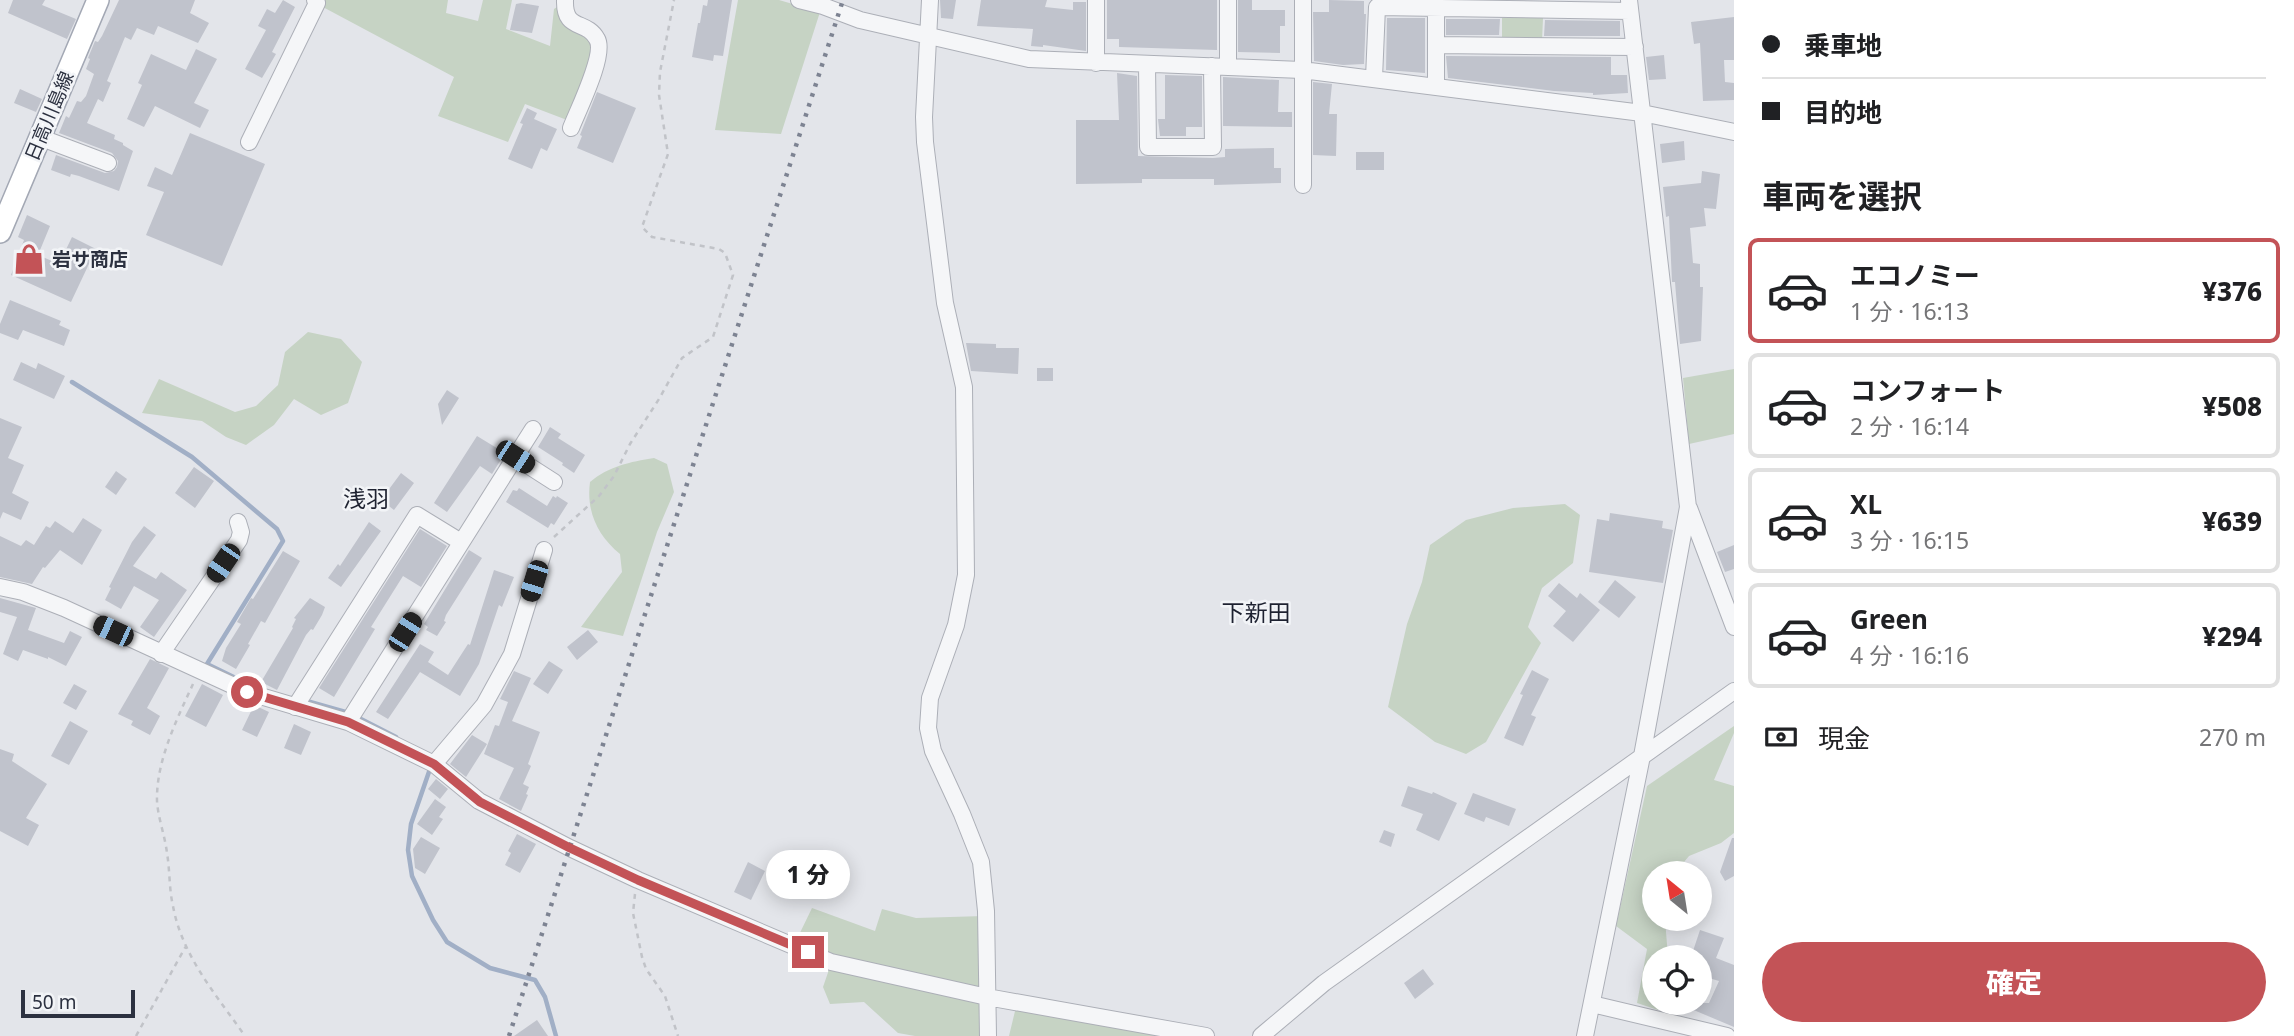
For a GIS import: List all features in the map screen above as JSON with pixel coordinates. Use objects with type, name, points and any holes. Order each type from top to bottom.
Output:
[{"type":"main road","name":"日高川島線","points":[[0,232],[98,0]]},
{"type":"street","points":[[249,142],[317,3],[315,0]]},
{"type":"street","points":[[565,0],[565,12],[572,23],[587,29],[598,39],[600,53],[572,128]]},
{"type":"street","points":[[799,0],[824,3],[839,14],[859,20],[1030,59],[1302,70],[1642,113],[1734,132]]},
{"type":"street","points":[[930,0],[925,142],[945,303],[964,387],[966,575],[956,625],[930,698],[928,728],[933,751],[981,862],[986,912],[988,1036]]},
{"type":"street","points":[[1096,0],[1096,63]]},
{"type":"street","points":[[1147,64],[1148,147],[1213,147],[1228,0]]},
{"type":"street","points":[[1303,0],[1303,185]]},
{"type":"street","points":[[1374,78],[1377,7],[1629,5],[1688,507],[1734,627]]},
{"type":"street","points":[[1436,8],[1436,86]]},
{"type":"street","points":[[1436,45],[1634,47]]},
{"type":"street","points":[[39,137],[108,163]]},
{"type":"street","points":[[348,722],[533,429]]},
{"type":"street","points":[[515,457],[554,482]]},
{"type":"street","points":[[1585,1036],[1642,756],[1688,507]]},
{"type":"street","points":[[295,707],[417,515],[461,542]]},
{"type":"street","points":[[161,654],[239,540],[241,533],[238,522]]},
{"type":"street","points":[[434,764],[484,705],[512,653],[544,550]]},
{"type":"street","points":[[0,587],[23,592],[64,608],[247,692],[348,722],[434,764],[480,802],[638,880],[831,962],[987,998],[1206,1036]]},
{"type":"street","points":[[1261,1036],[1324,983],[1734,691]]},
{"type":"street","points":[[1592,1004],[1727,1036]]},
{"type":"path","points":[[544,550],[599,496],[614,476],[630,444],[682,358],[713,337],[733,275],[725,253],[719,249],[652,237],[642,227],[668,154],[659,95],[660,72],[674,0]]},
{"type":"path","points":[[199,671],[169,742],[158,791],[173,908],[186,946],[205,979],[245,1036]]},
{"type":"path","points":[[638,880],[633,913],[642,957],[646,969],[665,996],[678,1036]]},
{"type":"path","points":[[136,1036],[186,946]]},
{"type":"green space","points":[[319,0],[448,0],[446,13],[478,21],[483,0],[512,0],[506,29],[550,46],[554,9],[557,7],[590,34],[598,53],[567,120],[525,104],[508,142],[438,116],[454,77],[321,6]]},
{"type":"green space","points":[[738,0],[779,0],[820,12],[781,134],[715,130]]},
{"type":"green space","points":[[1502,18],[1543,18],[1542,41],[1502,41]]},
{"type":"green space","points":[[308,332],[341,339],[362,362],[348,403],[321,415],[294,399],[274,425],[246,445],[226,437],[202,421],[142,413],[159,379],[235,412],[256,406],[278,385],[285,352]]},
{"type":"green space","points":[[1734,369],[1734,434],[1689,444],[1683,378]]},
{"type":"green space","points":[[654,458],[667,464],[674,492],[657,532],[623,636],[581,627],[622,572],[620,554],[605,539],[595,523],[590,503],[590,482],[612,468]]},
{"type":"green space","points":[[1565,504],[1580,515],[1573,563],[1542,588],[1528,627],[1541,643],[1486,742],[1466,754],[1435,742],[1388,707],[1407,624],[1422,582],[1430,545],[1466,520],[1513,508]]},
{"type":"green space","points":[[1734,726],[1734,733],[1714,780],[1734,786],[1734,833],[1721,843],[1689,856],[1685,861],[1642,861],[1642,931],[1666,931],[1667,945],[1642,945],[1616,926],[1647,786]]},
{"type":"green space","points":[[812,908],[875,931],[882,909],[916,918],[984,916],[985,1036],[915,1036],[898,1033],[864,1002],[830,1004],[823,987],[833,958],[796,941]]},
{"type":"green space","points":[[1642,976],[1642,1005],[1637,1003]]},
{"type":"green space","points":[[1016,1007],[1163,1036],[1009,1036]]},
{"type":"building","points":[[13,0],[45,0],[42,5],[76,19],[67,39],[8,13]]},
{"type":"building","points":[[119,0],[195,0],[190,13],[209,23],[198,43],[158,26],[154,35],[137,28],[131,40],[125,37],[107,81],[111,83],[103,102],[98,99],[87,123],[115,135],[114,139],[133,151],[119,191],[79,176],[71,174],[70,177],[51,170],[56,155],[105,173],[114,171],[117,167],[118,161],[112,153],[59,133],[66,116],[69,118],[77,101],[81,102],[86,96],[94,74],[86,69],[90,59],[88,58]]},
{"type":"building","points":[[283,0],[295,7],[272,52],[276,54],[262,78],[245,69],[266,30],[258,26],[267,9],[275,13]]},
{"type":"building","points":[[708,0],[732,0],[723,56],[714,55],[713,61],[692,57],[703,5],[707,6]]},
{"type":"building","points":[[940,0],[956,0],[953,19],[941,18]]},
{"type":"building","points":[[981,0],[1047,0],[1045,7],[1073,10],[1073,2],[1086,2],[1086,51],[1031,46],[1033,29],[977,26]]},
{"type":"building","points":[[1107,0],[1217,0],[1217,50],[1119,47],[1119,39],[1107,39]]},
{"type":"building","points":[[1238,0],[1252,0],[1252,10],[1285,10],[1285,26],[1280,26],[1280,53],[1238,52]]},
{"type":"building","points":[[1329,0],[1364,1],[1364,64],[1343,65],[1314,61],[1313,12],[1329,12]]},
{"type":"building","points":[[516,4],[539,6],[532,33],[510,30]]},
{"type":"building","points":[[1734,17],[1734,60],[1724,60],[1725,82],[1734,83],[1734,100],[1703,101],[1700,43],[1694,44],[1691,22]]},
{"type":"building","points":[[1387,18],[1425,18],[1425,73],[1386,70]]},
{"type":"building","points":[[1446,19],[1500,19],[1499,35],[1446,35]]},
{"type":"building","points":[[1545,20],[1620,21],[1620,36],[1544,36]]},
{"type":"building","points":[[196,49],[217,59],[194,103],[209,110],[200,128],[155,106],[144,127],[127,119],[142,85],[138,83],[151,54],[186,70]]},
{"type":"building","points":[[1664,55],[1666,79],[1649,80],[1646,57]]},
{"type":"building","points":[[1446,56],[1611,57],[1611,75],[1627,75],[1628,93],[1593,95],[1448,78]]},
{"type":"building","points":[[1117,73],[1137,76],[1138,156],[1213,158],[1225,157],[1225,149],[1274,148],[1274,168],[1281,168],[1281,183],[1214,185],[1214,179],[1142,179],[1142,183],[1076,184],[1076,120],[1119,120]]},
{"type":"building","points":[[1165,75],[1202,76],[1202,127],[1186,127],[1186,136],[1160,136],[1158,119],[1165,119]]},
{"type":"building","points":[[1223,77],[1279,80],[1278,112],[1292,112],[1292,127],[1223,126]]},
{"type":"building","points":[[1313,82],[1332,84],[1329,114],[1337,114],[1336,156],[1313,155]]},
{"type":"building","points":[[20,89],[42,99],[36,112],[14,103]]},
{"type":"building","points":[[597,92],[636,108],[613,163],[577,148]]},
{"type":"building","points":[[527,108],[537,113],[534,119],[557,129],[547,151],[541,148],[532,169],[508,159]]},
{"type":"building","points":[[190,133],[265,164],[222,266],[146,235],[164,192],[147,186],[155,167],[172,175]]},
{"type":"building","points":[[1684,141],[1685,160],[1662,163],[1660,144]]},
{"type":"building","points":[[1356,152],[1384,152],[1384,170],[1356,170]]},
{"type":"building","points":[[1702,171],[1720,174],[1716,209],[1704,208],[1706,226],[1690,228],[1693,263],[1700,264],[1700,287],[1703,287],[1701,341],[1680,344],[1675,282],[1672,282],[1669,216],[1666,217],[1663,187],[1701,183]]},
{"type":"building","points":[[27,215],[50,226],[38,255],[59,264],[72,237],[96,249],[71,302],[11,275],[24,240],[18,237]]},
{"type":"building","points":[[10,300],[61,321],[59,325],[70,330],[64,346],[23,330],[18,340],[0,333],[0,324]]},
{"type":"building","points":[[966,343],[996,344],[996,348],[1019,348],[1018,374],[971,371]]},
{"type":"building","points":[[21,362],[36,369],[38,363],[65,376],[54,399],[13,380]]},
{"type":"building","points":[[1037,368],[1053,368],[1053,381],[1037,381]]},
{"type":"building","points":[[447,390],[459,398],[442,425],[438,404]]},
{"type":"building","points":[[0,418],[22,427],[8,458],[24,465],[12,493],[29,502],[21,520],[3,512],[0,519]]},
{"type":"building","points":[[550,427],[561,434],[558,438],[585,455],[574,473],[538,447]]},
{"type":"building","points":[[477,436],[505,453],[492,474],[480,466],[447,512],[434,503]]},
{"type":"building","points":[[194,467],[214,481],[195,508],[175,493]]},
{"type":"building","points":[[116,471],[127,479],[116,495],[105,487]]},
{"type":"building","points":[[401,473],[414,483],[394,510],[381,500]]},
{"type":"building","points":[[519,488],[547,506],[553,496],[568,503],[554,525],[551,523],[548,528],[506,502],[513,490],[517,491]]},
{"type":"building","points":[[1610,513],[1663,521],[1662,528],[1673,530],[1663,583],[1589,572],[1597,519],[1609,521]]},
{"type":"building","points":[[83,518],[102,530],[82,565],[60,550],[45,568],[43,567],[32,584],[0,577],[0,536],[21,546],[26,540],[34,545],[46,526],[50,528],[55,521],[73,533]]},
{"type":"building","points":[[369,522],[381,531],[341,587],[328,578],[338,564],[340,566]]},
{"type":"building","points":[[144,526],[156,535],[133,566],[156,579],[161,572],[187,590],[154,637],[140,627],[159,600],[134,586],[121,609],[105,600],[132,542]]},
{"type":"building","points":[[420,529],[447,546],[421,587],[403,576],[371,627],[375,629],[334,697],[319,688]]},
{"type":"building","points":[[1734,545],[1734,569],[1725,572],[1717,552]]},
{"type":"building","points":[[469,550],[482,558],[446,615],[446,622],[437,636],[426,630],[428,627],[424,624]]},
{"type":"building","points":[[283,551],[300,561],[265,623],[261,621],[236,669],[222,661],[226,648],[241,624],[237,622],[251,598],[253,599]]},
{"type":"building","points":[[494,570],[514,577],[502,607],[499,605],[479,664],[460,696],[420,672],[388,719],[376,712],[420,644],[434,652],[428,662],[448,675],[468,644],[470,645]]},
{"type":"building","points":[[1615,580],[1636,597],[1619,618],[1598,602]]},
{"type":"building","points":[[1559,583],[1577,598],[1580,593],[1600,610],[1573,642],[1553,626],[1566,611],[1548,596]]},
{"type":"building","points":[[0,598],[36,608],[28,630],[64,643],[70,631],[82,637],[66,666],[48,657],[23,650],[18,661],[3,654],[17,617],[0,612]]},
{"type":"building","points":[[310,598],[325,607],[313,630],[306,635],[277,690],[261,682],[293,628],[294,618]]},
{"type":"building","points":[[588,630],[598,642],[577,660],[567,647]]},
{"type":"building","points":[[150,659],[169,668],[147,708],[160,716],[150,735],[131,725],[133,721],[118,714]]},
{"type":"building","points":[[549,661],[563,670],[548,694],[533,684]]},
{"type":"building","points":[[1532,670],[1549,679],[1531,715],[1536,717],[1523,746],[1504,738]]},
{"type":"building","points":[[514,671],[531,678],[512,721],[540,732],[523,784],[529,787],[521,811],[499,799],[514,768],[484,754],[495,725],[499,726],[508,702],[500,699]]},
{"type":"building","points":[[74,684],[87,691],[76,710],[63,703]]},
{"type":"building","points":[[202,684],[223,695],[206,727],[185,716]]},
{"type":"building","points":[[254,705],[269,712],[257,737],[242,730]]},
{"type":"building","points":[[70,721],[88,731],[69,765],[51,756]]},
{"type":"building","points":[[294,724],[311,732],[301,755],[284,748]]},
{"type":"building","points":[[472,735],[487,744],[466,777],[450,764]]},
{"type":"building","points":[[0,749],[14,754],[12,761],[47,784],[26,818],[39,825],[28,846],[0,831]]},
{"type":"building","points":[[436,779],[448,789],[440,799],[428,789]]},
{"type":"building","points":[[1408,786],[1432,794],[1433,792],[1457,803],[1439,841],[1416,830],[1423,814],[1401,806]]},
{"type":"building","points":[[1473,793],[1516,809],[1509,826],[1486,817],[1484,822],[1464,814]]},
{"type":"building","points":[[435,799],[446,807],[439,817],[443,819],[432,835],[417,824]]},
{"type":"building","points":[[1384,830],[1395,834],[1391,847],[1379,842]]},
{"type":"building","points":[[517,834],[536,844],[520,873],[505,865],[511,853],[508,851]]},
{"type":"building","points":[[421,837],[440,848],[425,874],[415,868],[413,849]]},
{"type":"building","points":[[1732,838],[1734,876],[1725,881],[1720,872]]},
{"type":"building","points":[[748,862],[765,871],[751,900],[734,892]]},
{"type":"building","points":[[1700,931],[1724,938],[1716,958],[1734,965],[1734,1027],[1706,1015],[1712,1015],[1712,996],[1719,981],[1712,979],[1712,945],[1695,945]]},
{"type":"building","points":[[1423,969],[1434,984],[1415,999],[1404,983]]},
{"type":"building","points":[[537,1020],[548,1036],[514,1036]]},
{"type":"waterway","points":[[72,382],[192,457],[277,529],[283,541],[207,664],[248,684]]},
{"type":"waterway","points":[[303,700],[349,713]]},
{"type":"waterway","points":[[357,717],[396,737]]},
{"type":"waterway","points":[[431,766],[411,824],[408,850],[412,876],[447,942],[490,968],[535,980],[545,997],[556,1036]]},
{"type":"railway","points":[[509,1036],[843,0]]},
{"type":"place","name":"岩サ商店","points":[[29,259]]},
{"type":"district","name":"浅羽","points":[[366,499]]},
{"type":"district","name":"下新田","points":[[1256,613]]},
{"type":"route","points":[[247,692],[348,722],[400,746],[434,764],[480,802],[570,848],[808,952]]}]
